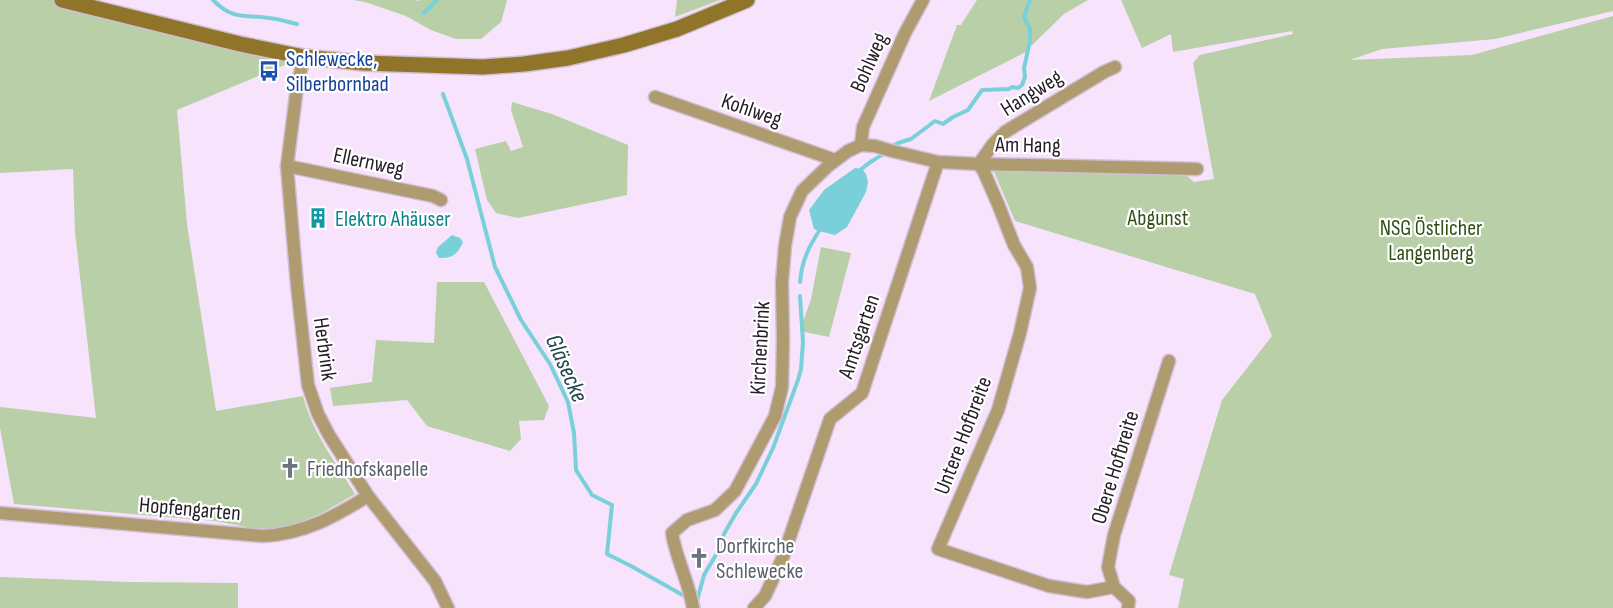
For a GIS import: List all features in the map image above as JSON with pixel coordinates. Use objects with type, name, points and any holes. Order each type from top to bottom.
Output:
[{"type":"main road","points":[[62,0],[240,44],[304,57],[364,63],[483,67],[568,58],[624,45],[677,29],[747,0]]},
{"type":"street","name":"Bohlweg","points":[[861,145],[863,127],[905,33],[923,0]]},
{"type":"street","name":"Herbrink","points":[[304,57],[297,87],[287,166],[308,385],[318,414],[329,435],[368,496],[435,581],[448,608]]},
{"type":"street","name":"Hangweg","points":[[979,164],[1005,132],[1115,67]]},
{"type":"street","name":"Kohlweg","points":[[655,97],[835,160]]},
{"type":"street","name":"Am Hang","points":[[861,145],[875,146],[938,162],[1197,168]]},
{"type":"street","name":"Kirchenbrink","points":[[693,608],[674,548],[672,533],[687,520],[715,510],[735,491],[775,416],[782,387],[782,282],[790,217],[802,192],[835,160],[861,145]]},
{"type":"street","name":"Amtsgarten","points":[[754,608],[765,596],[783,557],[830,419],[862,393],[938,162]]},
{"type":"street","name":"Untere Hofbreite","points":[[979,164],[1014,245],[1027,267],[1030,288],[998,410],[938,549],[1049,586],[1088,592],[1114,587]]},
{"type":"street","name":"Ellernweg","points":[[287,166],[433,196],[441,200]]},
{"type":"street","name":"Obere Hofbreite","points":[[1114,587],[1108,567],[1114,535],[1168,361]]},
{"type":"street","name":"Hopfengarten","points":[[0,513],[263,536],[290,534],[316,525],[368,496]]},
{"type":"street","points":[[1114,587],[1129,601],[1128,608]]},
{"type":"green space","points":[[0,0],[64,0],[304,57],[177,110],[187,224],[216,411],[303,396],[318,435],[355,494],[297,524],[263,530],[215,521],[14,504],[0,428],[0,407],[96,418],[75,232],[73,169],[0,173]]},
{"type":"green space","points":[[354,0],[507,0],[501,22],[481,39],[456,39],[431,30],[406,16]]},
{"type":"green space","points":[[677,0],[720,0],[675,17]]},
{"type":"green space","points":[[977,0],[1088,0],[1064,14],[1024,53],[929,101],[957,25],[961,25]]},
{"type":"green space","name":"NSG Östlicher Langenberg","points":[[1121,0],[1613,0],[1613,11],[1495,39],[1382,49],[1350,60],[1472,55],[1613,16],[1613,608],[1178,608],[1184,579],[1169,575],[1222,400],[1272,336],[1255,294],[1015,221],[992,167],[1182,172],[1194,182],[1214,179],[1193,63],[1200,55],[1293,34],[1292,31],[1173,52],[1171,34],[1142,48]]},
{"type":"green space","points":[[512,102],[552,114],[628,145],[627,195],[518,218],[496,213],[487,200],[475,149],[506,141],[511,151],[523,147],[511,110]]},
{"type":"green space","points":[[821,247],[851,253],[829,337],[800,331],[811,299]]},
{"type":"green space","points":[[437,282],[484,282],[549,406],[544,420],[519,421],[521,439],[510,451],[427,426],[407,400],[333,406],[330,388],[372,382],[376,340],[434,343]]},
{"type":"green space","points":[[0,577],[238,583],[238,608],[0,608]]},
{"type":"water","points":[[855,168],[862,169],[868,182],[866,192],[847,227],[835,235],[814,229],[809,210],[824,190]]},
{"type":"water","points":[[452,235],[460,238],[463,242],[461,246],[451,257],[439,258],[436,253],[438,247]]},
{"type":"waterway","name":"Gläsecke","points":[[213,0],[233,14],[273,18],[297,24]]},
{"type":"waterway","points":[[424,13],[437,0]]},
{"type":"waterway","name":"Gläsecke","points":[[892,147],[911,139],[935,121],[943,124],[968,110],[982,90],[1018,88],[1022,85],[1030,41],[1030,29],[1024,17],[1030,0]]},
{"type":"waterway","name":"Gläsecke","points":[[443,94],[467,159],[495,267],[521,320],[550,364],[568,402],[574,433],[576,470],[592,495],[612,505],[607,554],[688,598]]},
{"type":"waterway","name":"Gläsecke","points":[[859,172],[886,152]]},
{"type":"waterway","name":"Gläsecke","points":[[800,282],[807,254],[821,228]]},
{"type":"waterway","name":"Gläsecke","points":[[699,608],[697,601],[704,575],[720,548],[724,534],[756,484],[773,448],[798,380],[803,342],[800,296]]},
{"type":"place","name":"Schlewecke, Silberbornbad","points":[[269,71]]},
{"type":"place","name":"Elektro Ahäuser","points":[[318,218]]},
{"type":"place","name":"Friedhofskapelle","points":[[290,468]]},
{"type":"place","name":"Dorfkirche Schlewecke","points":[[699,558]]},
{"type":"park label","name":"Abgunst","points":[[1158,217]]}]
